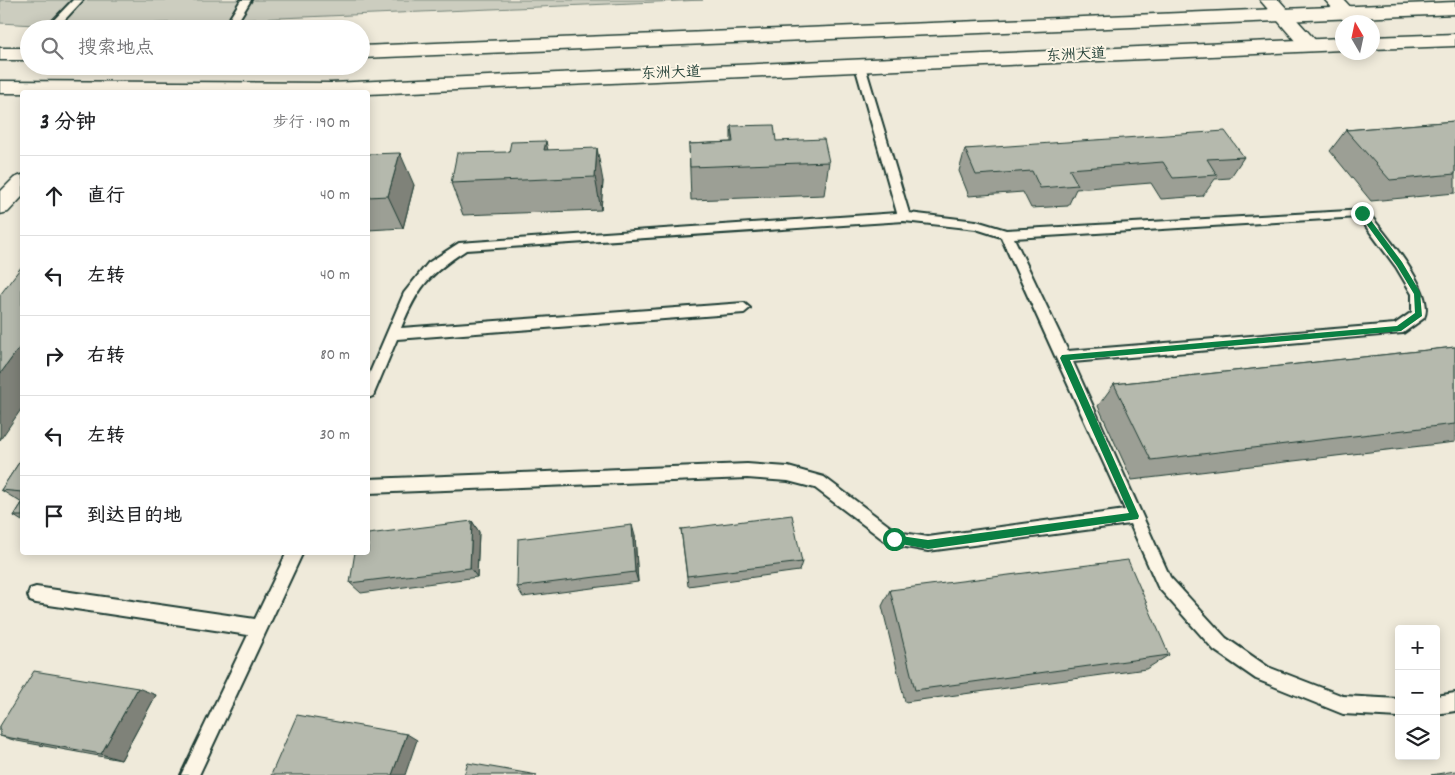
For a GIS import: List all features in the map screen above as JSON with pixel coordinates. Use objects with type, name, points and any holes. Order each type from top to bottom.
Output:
[{"type":"main road","points":[[1269,0],[1310,46]]},
{"type":"main road","name":"东洲大道","points":[[370,52],[1455,8]]},
{"type":"main road","points":[[1380,43],[1455,40]]},
{"type":"main road","name":"东洲大道","points":[[0,87],[110,90],[331,89],[1335,44]]},
{"type":"main road","points":[[0,54],[20,53]]},
{"type":"main road","points":[[0,206],[20,185]]},
{"type":"lane","points":[[59,20],[78,0]]},
{"type":"lane","points":[[234,20],[246,0]]},
{"type":"lane","points":[[860,66],[904,216]]},
{"type":"lane","points":[[370,387],[408,296],[432,266],[463,246],[904,216],[976,225],[1006,234],[1362,213],[1400,264],[1418,294],[1419,314],[1398,329],[1064,358]]},
{"type":"lane","points":[[1006,234],[1064,358],[1164,582],[1220,644],[1262,673],[1343,705],[1395,708]]},
{"type":"lane","points":[[392,334],[744,308]]},
{"type":"lane","points":[[370,486],[747,471],[788,474],[819,482],[894,539],[928,544],[1134,516]]},
{"type":"lane","points":[[190,775],[294,555]]},
{"type":"lane","points":[[36,595],[259,628]]},
{"type":"lane","points":[[1440,704],[1455,702]]},
{"type":"shaded area","points":[[0,0],[703,0],[233,20],[20,20],[20,24],[0,23]]},
{"type":"building","points":[[1455,121],[1455,174],[1390,180],[1346,130]]},
{"type":"building","points":[[774,125],[776,141],[824,139],[829,162],[690,167],[689,144],[733,142],[731,126]]},
{"type":"building","points":[[1225,131],[1244,157],[1207,159],[1217,175],[1173,178],[1163,162],[1069,169],[1078,185],[1040,188],[1032,171],[976,175],[965,149]]},
{"type":"building","points":[[546,141],[544,150],[597,148],[595,177],[451,183],[457,153],[509,152],[511,142]]},
{"type":"building","points":[[400,153],[388,196],[370,197],[370,154]]},
{"type":"building","points":[[20,269],[20,347],[0,374],[0,295]]},
{"type":"building","points":[[1455,347],[1455,424],[1151,460],[1114,384]]},
{"type":"building","points":[[20,461],[20,492],[1,490]]},
{"type":"building","points":[[20,506],[20,516],[14,516]]},
{"type":"building","points":[[792,515],[802,562],[687,576],[681,529]]},
{"type":"building","points":[[472,521],[470,568],[350,583],[355,555],[370,555],[370,534]]},
{"type":"building","points":[[632,525],[635,572],[517,587],[518,539]]},
{"type":"building","points":[[1128,560],[1169,655],[915,690],[890,590]]},
{"type":"building","points":[[34,671],[138,688],[101,754],[0,736],[0,726]]},
{"type":"building","points":[[297,715],[407,734],[392,775],[271,775]]},
{"type":"building","points":[[468,763],[537,775],[464,775]]},
{"type":"building","points":[[1455,771],[1455,775],[1431,775]]},
{"type":"route","points":[[894,539],[928,544],[1134,516],[1064,358],[1398,329],[1419,314],[1418,294],[1400,264],[1362,213]]}]
